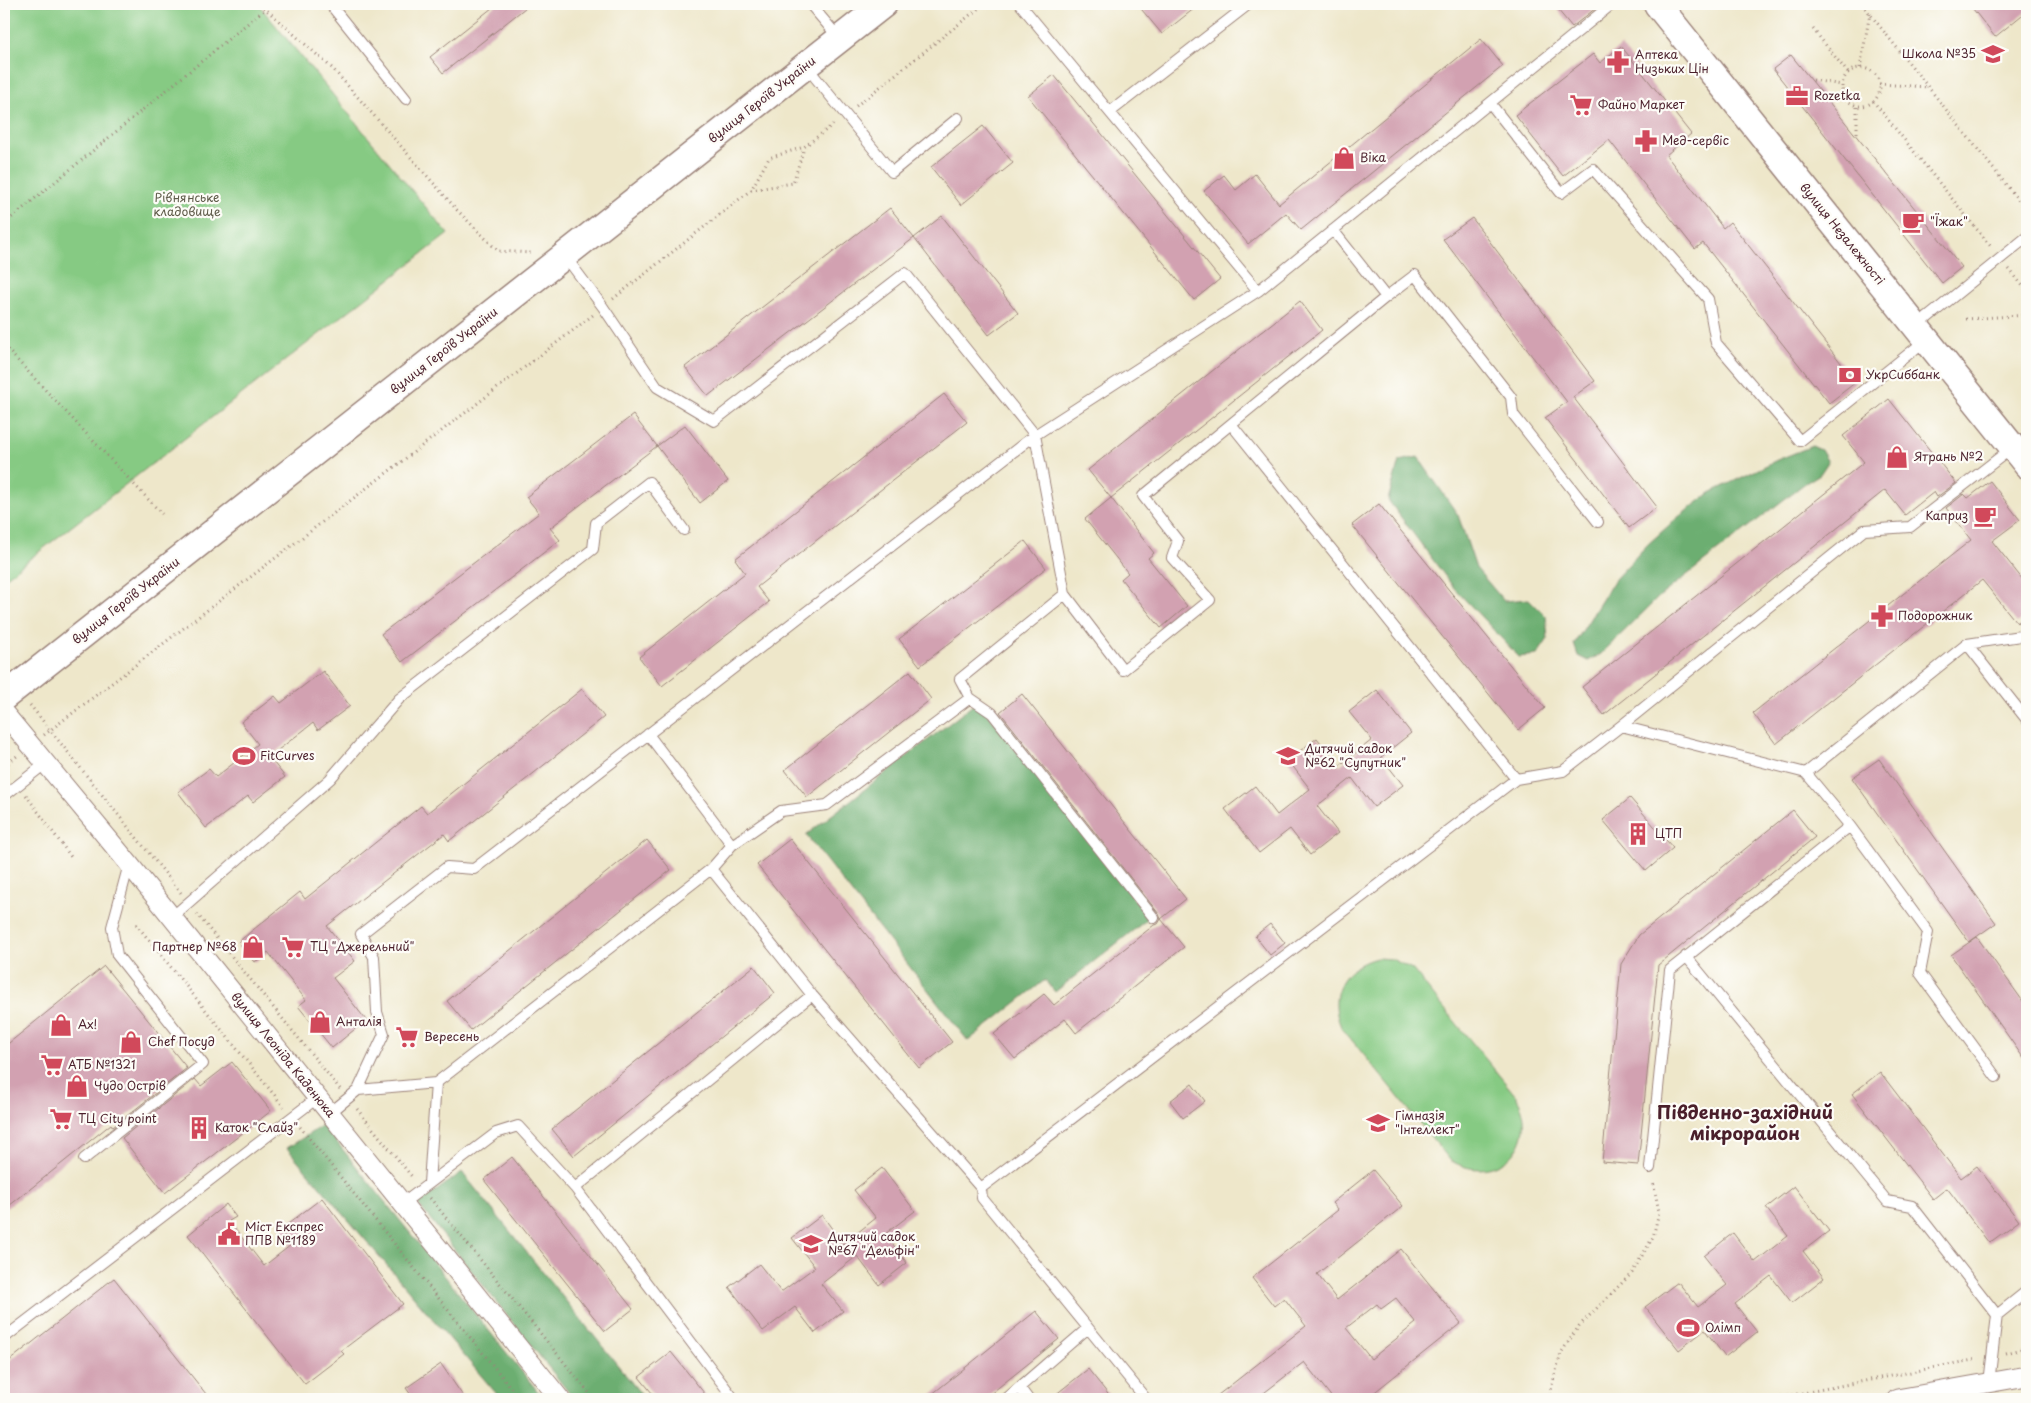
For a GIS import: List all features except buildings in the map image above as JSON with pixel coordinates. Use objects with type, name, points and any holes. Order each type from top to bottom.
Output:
[{"type":"main road","name":"вулиця Героїв України","points":[[4,697],[884,4]]},
{"type":"main road","name":"вулиця Незалежності","points":[[1657,4],[2023,457]]},
{"type":"street","name":"вулиця Леоніда Каденюка","points":[[4,713],[172,917],[560,1399]]},
{"type":"street","points":[[1898,1399],[2027,1376]]},
{"type":"lane","points":[[330,4],[406,99]]},
{"type":"lane","points":[[810,4],[839,39]]},
{"type":"lane","points":[[1020,4],[1258,291]]},
{"type":"lane","points":[[1110,112],[1249,4]]},
{"type":"lane","points":[[330,1113],[358,1090],[384,1034],[377,1012],[374,957],[361,934],[447,867],[474,869],[1035,436],[1258,291],[1612,4]]},
{"type":"lane","points":[[806,65],[892,172],[958,118]]},
{"type":"lane","points":[[1490,103],[1561,194],[1593,169],[1708,300],[1716,343],[1800,440],[1921,333],[2001,258],[2027,237]]},
{"type":"lane","points":[[1333,230],[1386,297]]},
{"type":"lane","points":[[564,256],[603,307],[656,387],[714,421],[905,273],[1035,436],[1065,594],[1123,670],[1210,600],[1172,558],[1178,541],[1144,496],[1415,275],[1511,397],[1513,414],[1598,522]]},
{"type":"lane","points":[[1232,424],[1516,779]]},
{"type":"lane","points":[[981,1188],[1516,779],[1563,771],[1864,530],[1910,527],[2023,457]]},
{"type":"lane","points":[[172,917],[330,779],[399,699],[593,549],[596,523],[649,482],[684,530]]},
{"type":"lane","points":[[1065,594],[960,679],[970,698],[992,713],[1154,918]]},
{"type":"lane","points":[[1806,773],[1967,644],[2027,635]]},
{"type":"lane","points":[[1967,644],[2027,720]]},
{"type":"lane","points":[[358,1090],[436,1083],[711,869],[732,845],[781,811],[827,805],[970,698]]},
{"type":"lane","points":[[1621,726],[1806,773],[1850,826],[1928,932],[1920,973],[1996,1077]]},
{"type":"lane","points":[[648,734],[732,845]]},
{"type":"lane","points":[[4,796],[46,763]]},
{"type":"lane","points":[[1650,1168],[1670,970],[1850,826]]},
{"type":"lane","points":[[84,1159],[202,1064],[117,955],[112,927],[128,864]]},
{"type":"lane","points":[[711,869],[812,995],[981,1188],[982,1198],[1146,1399]]},
{"type":"lane","points":[[1686,956],[1887,1201],[1912,1206],[1997,1315]]},
{"type":"lane","points":[[574,1188],[812,995]]},
{"type":"lane","points":[[425,1186],[436,1083]]},
{"type":"lane","points":[[4,1338],[317,1098]]},
{"type":"lane","points":[[402,1204],[496,1133],[518,1126],[574,1188],[734,1399]]},
{"type":"lane","points":[[1989,1383],[1997,1315],[2027,1291]]},
{"type":"lane","points":[[1006,1399],[1088,1328]]},
{"type":"lane","points":[[1020,1388],[1028,1399]]},
{"type":"path","points":[[260,4],[333,69],[457,210],[498,251],[564,256]]},
{"type":"path","points":[[31,745],[603,307],[751,190],[769,158],[804,148],[984,4]]},
{"type":"path","points":[[1862,4],[2027,211]]},
{"type":"path","points":[[4,224],[265,9]]},
{"type":"path","points":[[1860,68],[1870,13]]},
{"type":"path","points":[[1812,29],[1848,73]]},
{"type":"path","points":[[1860,68],[1868,69],[1874,73],[1880,84],[1879,91],[1873,101],[1865,105],[1857,105],[1847,99],[1842,85],[1848,73],[1860,68]]},
{"type":"path","points":[[1814,80],[1842,85]]},
{"type":"path","points":[[1880,84],[1928,87]]},
{"type":"path","points":[[1873,101],[2027,291]]},
{"type":"path","points":[[1857,105],[1857,133]]},
{"type":"path","points":[[751,190],[792,183],[804,148]]},
{"type":"path","points":[[1966,319],[2027,315]]},
{"type":"path","points":[[4,346],[162,514]]},
{"type":"path","points":[[50,731],[348,1099],[425,1186],[594,1399]]},
{"type":"path","points":[[18,785],[71,857]]},
{"type":"path","points":[[136,924],[520,1399]]},
{"type":"path","points":[[1548,1399],[1561,1353],[1579,1326],[1632,1273],[1653,1237],[1659,1212],[1650,1168]]},
{"type":"path","points":[[1772,1399],[2027,1348]]},
{"type":"green space","name":"Рівнянське кладовище","points":[[4,4],[258,4],[448,234],[4,579]]},
{"type":"green space","points":[[1812,446],[1821,450],[1828,462],[1820,474],[1804,484],[1660,596],[1601,654],[1588,661],[1578,656],[1574,644],[1615,579],[1647,545],[1677,518],[1710,493],[1777,460]]},
{"type":"green space","points":[[1418,457],[1458,515],[1476,568],[1504,601],[1529,599],[1546,616],[1548,639],[1537,655],[1519,657],[1454,588],[1388,500],[1399,461]]},
{"type":"green space","points":[[978,701],[1149,918],[1055,992],[1045,980],[968,1041],[806,835]]},
{"type":"green space","points":[[1377,958],[1392,959],[1412,969],[1516,1096],[1523,1113],[1524,1129],[1520,1144],[1511,1156],[1498,1165],[1484,1169],[1467,1167],[1450,1160],[1341,1027],[1336,1003],[1341,983],[1355,968]]},
{"type":"green space","points":[[323,1125],[544,1399],[501,1399],[287,1148]]},
{"type":"green space","points":[[462,1172],[645,1399],[574,1399],[418,1204]]},
{"type":"place","name":"Школа №35","points":[[1993,54]]},
{"type":"place","name":"Аптека Низьких Цін","points":[[1618,62]]},
{"type":"place","name":"Rozetka","points":[[1797,96]]},
{"type":"place","name":"Файно Маркет","points":[[1581,105]]},
{"type":"place","name":"Мед-сервіс","points":[[1646,141]]},
{"type":"place","name":"Віка","points":[[1344,158]]},
{"type":"place","name":"\"Їжак\"","points":[[1913,222]]},
{"type":"place","name":"УкрСиббанк","points":[[1850,375]]},
{"type":"place","name":"Ятрань №2","points":[[1897,457]]},
{"type":"place","name":"Каприз","points":[[1985,516]]},
{"type":"place","name":"Подорожник","points":[[1882,616]]},
{"type":"place","name":"FitCurves","points":[[244,756]]},
{"type":"place","name":"Дитячий садок №62 \"Супутник\"","points":[[1288,756]]},
{"type":"place","name":"ЦТП","points":[[1638,834]]},
{"type":"place","name":"Партнер №68","points":[[253,947]]},
{"type":"place","name":"ТЦ \"Джерельний\"","points":[[293,947]]},
{"type":"place","name":"Анталія","points":[[320,1022]]},
{"type":"place","name":"Ах!","points":[[61,1025]]},
{"type":"place","name":"Вересень","points":[[407,1037]]},
{"type":"place","name":"Chef Посуд","points":[[131,1042]]},
{"type":"place","name":"АТБ №1321","points":[[52,1065]]},
{"type":"place","name":"Чудо Острів","points":[[77,1086]]},
{"type":"place","name":"ТЦ City point","points":[[61,1119]]},
{"type":"place","name":"Гімназія \"Інтеллект\"","points":[[1378,1123]]},
{"type":"place","name":"Каток \"Слайз\"","points":[[199,1128]]},
{"type":"place","name":"Міст Експрес ППВ №1189","points":[[229,1234]]},
{"type":"place","name":"Дитячий садок №67 \"Дельфін\"","points":[[811,1244]]},
{"type":"place","name":"Олімп","points":[[1688,1328]]},
{"type":"district","name":"Південно-західний мікрорайон","points":[[1745,1123]]}]
